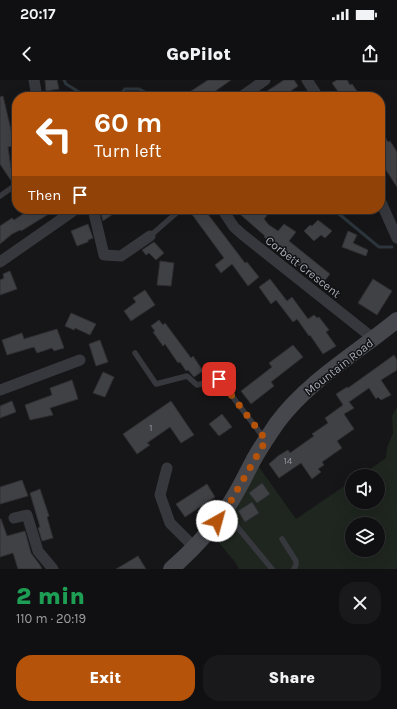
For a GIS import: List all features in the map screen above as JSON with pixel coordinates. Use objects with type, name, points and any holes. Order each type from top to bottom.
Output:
[{"type":"main road","name":"Mountain Road","points":[[171,569],[194,547],[224,511],[266,440],[278,422],[294,404],[318,381],[397,320]]},
{"type":"street","points":[[34,80],[36,92]]},
{"type":"street","points":[[248,92],[265,80]]},
{"type":"street","points":[[307,80],[315,92]]},
{"type":"street","points":[[385,211],[397,238]]},
{"type":"street","points":[[0,262],[69,214]]},
{"type":"street","points":[[94,214],[104,255],[121,256],[150,236]]},
{"type":"street","name":"Corbett Crescent","points":[[225,214],[234,227],[243,235],[374,339]]},
{"type":"street","points":[[0,390],[80,360]]},
{"type":"street","points":[[167,468],[160,495],[170,523],[194,547]]},
{"type":"street","points":[[14,518],[27,515],[38,551],[53,569]]},
{"type":"lane","points":[[0,196],[12,188]]},
{"type":"lane","points":[[150,236],[175,214]]},
{"type":"lane","points":[[135,354],[156,384],[187,376],[197,386],[219,379],[266,440]]},
{"type":"lane","points":[[224,511],[272,569]]},
{"type":"lane","points":[[282,539],[296,561],[294,569]]},
{"type":"shaded area","points":[[397,407],[397,569],[239,569],[209,531],[254,460],[296,519],[345,486],[345,509],[385,509],[385,469],[370,469],[386,458],[387,448],[393,433],[392,416]]},
{"type":"building","points":[[45,80],[57,80],[59,89],[46,91]]},
{"type":"building","points":[[208,80],[231,80],[214,92],[190,92]]},
{"type":"building","points":[[284,80],[294,80],[298,86],[289,92],[266,92]]},
{"type":"building","points":[[337,80],[347,80],[358,92],[338,92],[332,83]]},
{"type":"building","points":[[3,96],[12,134],[12,146],[8,147],[11,168],[12,167],[12,182],[0,164],[0,97]]},
{"type":"building","points":[[385,137],[388,142],[390,141],[397,152],[397,187],[385,169]]},
{"type":"building","points":[[23,214],[49,214],[21,231],[20,230],[12,234],[0,244],[0,226],[12,218],[14,220]]},
{"type":"building","points":[[101,214],[113,214],[103,221]]},
{"type":"building","points":[[192,214],[208,214],[245,263],[247,262],[259,277],[248,286],[232,264],[221,273],[215,265],[224,258]]},
{"type":"building","points":[[240,214],[268,214],[264,219],[269,225],[278,231],[284,224],[296,232],[289,241],[330,274],[322,284],[264,237],[265,236]]},
{"type":"building","points":[[318,220],[332,231],[325,238],[321,235],[314,241],[304,231]]},
{"type":"building","points":[[88,224],[93,238],[88,240],[88,242],[77,246],[71,231]]},
{"type":"building","points":[[348,231],[357,235],[353,243],[368,250],[366,256],[342,247]]},
{"type":"building","points":[[154,242],[164,253],[156,260],[149,253],[146,255],[142,250]]},
{"type":"building","points":[[160,261],[174,263],[171,286],[157,285]]},
{"type":"building","points":[[10,271],[17,289],[0,295],[0,280],[4,278],[3,274]]},
{"type":"building","points":[[270,279],[287,301],[292,297],[308,319],[314,315],[317,318],[319,317],[329,330],[326,332],[336,346],[323,354],[297,319],[293,322],[276,300],[271,304],[259,287]]},
{"type":"building","points":[[373,279],[392,291],[377,315],[358,303]]},
{"type":"building","points":[[145,290],[155,305],[131,321],[124,311],[136,302],[133,298]]},
{"type":"building","points":[[71,313],[96,324],[90,335],[75,328],[74,330],[65,326]]},
{"type":"building","points":[[159,320],[163,325],[165,323],[191,358],[193,356],[203,371],[194,377],[188,370],[186,371],[180,362],[178,363],[165,344],[163,346],[153,332],[155,331],[151,326]]},
{"type":"building","points":[[57,329],[64,348],[54,351],[52,348],[37,353],[34,347],[7,355],[2,340],[22,333],[24,339]]},
{"type":"building","points":[[100,340],[108,362],[96,366],[89,344]]},
{"type":"building","points":[[293,345],[303,357],[271,382],[274,386],[251,404],[241,391],[272,367],[269,363]]},
{"type":"building","points":[[394,355],[397,360],[397,370],[381,380],[391,395],[381,400],[378,397],[376,399],[369,388],[349,402],[354,408],[344,414],[354,429],[337,441],[342,448],[322,462],[324,465],[318,469],[321,472],[312,479],[301,463],[279,478],[269,464],[288,450],[290,453],[314,436],[312,434],[328,423],[325,418],[343,405],[336,394],[347,387],[348,388]]},
{"type":"building","points":[[103,372],[114,377],[105,397],[93,393]]},
{"type":"building","points":[[72,380],[78,399],[50,408],[53,415],[30,420],[25,405],[52,395],[50,388]]},
{"type":"building","points":[[12,401],[16,412],[0,418],[0,406]]},
{"type":"building","points":[[171,401],[194,435],[181,443],[170,427],[147,443],[150,445],[137,454],[123,434]]},
{"type":"building","points":[[222,414],[232,427],[219,436],[209,424]]},
{"type":"building","points":[[22,480],[28,496],[0,504],[0,487]]},
{"type":"building","points":[[262,483],[270,494],[257,503],[249,493]]},
{"type":"building","points":[[207,484],[215,497],[185,517],[176,504]]},
{"type":"building","points":[[40,489],[49,516],[47,517],[53,538],[42,541],[38,528],[40,527],[30,493]]},
{"type":"building","points":[[252,502],[259,513],[245,522],[238,511]]},
{"type":"building","points":[[0,519],[7,536],[25,531],[31,553],[42,569],[18,569],[13,553],[0,557]]},
{"type":"building","points":[[138,556],[146,569],[116,569]]},
{"type":"waterway","points":[[64,80],[66,84],[79,92]]},
{"type":"waterway","points":[[122,92],[125,89],[139,89],[145,92]]},
{"type":"waterway","points":[[339,214],[379,247],[392,247]]},
{"type":"route","points":[[217,521],[228,506],[266,440],[219,379]]}]
